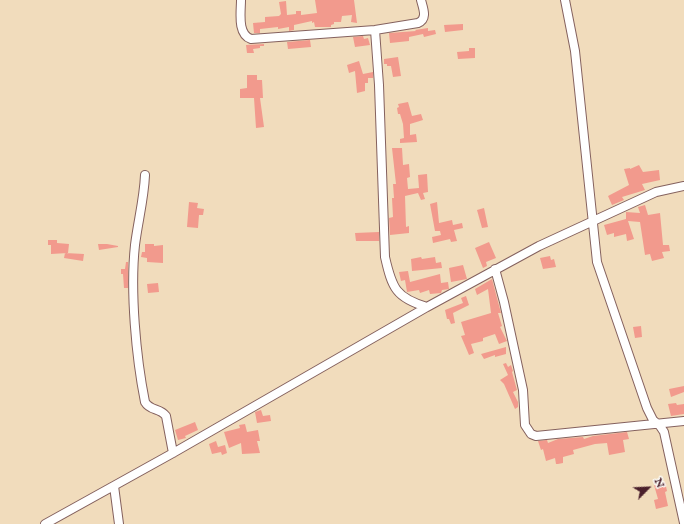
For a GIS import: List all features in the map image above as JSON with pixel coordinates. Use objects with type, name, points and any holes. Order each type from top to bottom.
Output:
[{"type":"street","points":[[241,0],[242,30],[247,38],[251,39],[375,30],[422,22],[424,18],[421,0]]},
{"type":"street","points":[[565,0],[574,44],[596,258],[647,408],[656,423],[664,432],[684,523]]},
{"type":"street","points":[[375,30],[379,84],[385,257],[392,281],[400,295],[413,303],[427,307]]},
{"type":"street","points":[[145,175],[144,200],[135,245],[134,316],[145,402],[151,409],[162,412],[166,416],[173,453]]},
{"type":"street","points":[[45,524],[173,453],[495,269],[592,220],[656,192],[684,186]]},
{"type":"street","points":[[495,269],[504,302],[523,390],[525,425],[531,434],[536,436],[684,421]]},
{"type":"street","points":[[114,486],[119,524]]},
{"type":"building","points":[[315,0],[354,0],[357,23],[351,22],[352,15],[342,16],[341,22],[334,22],[331,27],[315,27],[314,22],[312,23],[312,21],[294,25],[294,30],[289,31],[289,27],[278,29],[278,27],[260,29],[260,33],[254,33],[253,23],[265,22],[265,17],[279,16],[281,14],[279,2],[286,1],[287,15],[296,14],[296,11],[301,11],[301,15],[317,13]]},
{"type":"building","points":[[463,24],[463,30],[445,32],[444,25]]},
{"type":"building","points":[[428,28],[428,31],[435,30],[436,34],[424,37],[423,34],[409,37],[409,41],[390,43],[389,33],[416,31],[415,30]]},
{"type":"building","points":[[363,36],[364,39],[368,38],[370,45],[355,47],[353,37]]},
{"type":"building","points":[[310,40],[311,47],[288,49],[287,42]]},
{"type":"building","points":[[264,44],[264,46],[260,46],[260,48],[253,49],[254,53],[247,53],[246,45]]},
{"type":"building","points":[[469,48],[475,48],[475,58],[458,59],[457,52],[469,51]]},
{"type":"building","points":[[398,57],[401,76],[393,77],[391,66],[384,64],[384,59]]},
{"type":"building","points":[[359,61],[363,74],[373,72],[373,78],[368,78],[368,83],[365,83],[365,91],[357,93],[355,71],[349,73],[347,65]]},
{"type":"building","points":[[247,75],[257,75],[257,80],[262,80],[263,98],[260,98],[264,127],[256,128],[254,98],[240,98],[240,89],[247,88]]},
{"type":"building","points":[[408,102],[412,116],[421,114],[423,120],[410,124],[410,135],[416,134],[417,142],[400,143],[400,139],[404,138],[403,124],[397,108],[399,107],[398,104]]},
{"type":"building","points":[[392,148],[402,148],[403,165],[409,164],[410,177],[407,178],[408,189],[419,188],[418,175],[427,174],[428,192],[423,193],[425,199],[421,200],[418,193],[405,196],[406,227],[409,226],[409,233],[390,235],[389,218],[393,217],[393,184],[396,184]]},
{"type":"building","points":[[639,165],[643,172],[659,170],[660,180],[642,184],[645,190],[622,197],[624,200],[612,205],[608,196],[629,185],[624,169],[630,169]]},
{"type":"building","points":[[189,202],[198,203],[197,208],[204,209],[203,215],[199,215],[198,228],[187,227]]},
{"type":"building","points":[[437,202],[439,223],[452,220],[453,225],[462,223],[463,228],[454,230],[457,241],[451,242],[450,239],[433,243],[432,237],[441,235],[440,231],[435,231],[430,204]]},
{"type":"building","points":[[645,205],[648,215],[660,213],[663,245],[669,245],[670,251],[662,252],[664,258],[652,261],[650,254],[645,255],[640,222],[628,221],[634,239],[627,241],[626,234],[614,237],[614,233],[607,235],[604,225],[626,219],[626,212],[640,213],[638,207]]},
{"type":"building","points":[[484,208],[488,227],[482,228],[477,210]]},
{"type":"building","points":[[379,232],[379,241],[356,241],[355,233]]},
{"type":"building","points":[[48,240],[57,240],[57,243],[69,244],[68,253],[51,254],[51,245],[48,245]]},
{"type":"building","points":[[489,242],[496,258],[486,262],[487,266],[483,268],[475,248]]},
{"type":"building","points":[[98,244],[107,244],[118,247],[99,250]]},
{"type":"building","points":[[145,244],[154,244],[154,246],[163,245],[163,263],[147,262],[147,258],[141,257],[142,252],[145,252]]},
{"type":"building","points":[[65,253],[84,254],[83,261],[64,258]]},
{"type":"building","points":[[550,256],[551,260],[554,259],[556,267],[543,269],[540,258]]},
{"type":"building","points":[[421,257],[422,259],[435,257],[436,263],[441,262],[442,268],[412,271],[411,259]]},
{"type":"building","points":[[126,262],[128,262],[128,288],[124,288],[121,269],[125,269]]},
{"type":"building","points":[[463,265],[467,279],[451,282],[449,268]]},
{"type":"building","points":[[408,271],[410,282],[440,274],[441,283],[448,282],[449,289],[442,290],[441,293],[430,294],[429,290],[420,293],[419,290],[407,292],[405,280],[401,281],[399,272]]},
{"type":"building","points":[[492,279],[501,313],[498,313],[502,326],[500,327],[507,341],[499,344],[495,334],[483,338],[483,341],[471,344],[474,353],[469,355],[461,336],[465,335],[461,322],[491,313],[488,289],[477,295],[475,289]]},
{"type":"building","points":[[158,283],[159,292],[148,293],[147,284]]},
{"type":"building","points":[[466,296],[469,305],[453,313],[455,323],[451,324],[449,319],[447,319],[445,310],[463,303],[461,298]]},
{"type":"building","points":[[641,326],[642,337],[635,338],[633,327]]},
{"type":"building","points":[[506,347],[506,354],[495,357],[495,355],[484,359],[481,354]]},
{"type":"building","points":[[506,363],[508,367],[511,365],[517,390],[513,392],[518,402],[518,407],[515,409],[504,384],[500,380],[508,375],[503,364]]},
{"type":"building","points":[[684,386],[684,392],[671,397],[669,389]]},
{"type":"building","points":[[676,403],[677,405],[684,404],[684,414],[671,416],[668,404]]},
{"type":"building","points":[[261,410],[263,416],[270,415],[271,421],[257,423],[255,412]]},
{"type":"building","points":[[195,422],[198,430],[185,436],[186,438],[178,440],[175,430]]},
{"type":"building","points":[[245,424],[247,432],[258,430],[260,441],[257,441],[260,453],[242,454],[241,443],[229,448],[224,432],[240,428],[239,425]]},
{"type":"building","points":[[627,432],[629,439],[623,440],[625,452],[609,455],[607,443],[595,444],[573,450],[574,454],[563,457],[563,463],[558,464],[556,464],[555,458],[546,461],[543,449],[541,450],[538,441],[547,440],[548,443],[558,439],[583,437],[584,439],[593,436]]},
{"type":"building","points":[[216,441],[218,447],[225,445],[227,453],[222,455],[221,452],[212,454],[209,444]]},
{"type":"building","points":[[665,482],[667,491],[665,492],[668,506],[656,509],[654,500],[658,499],[654,485]]}]
